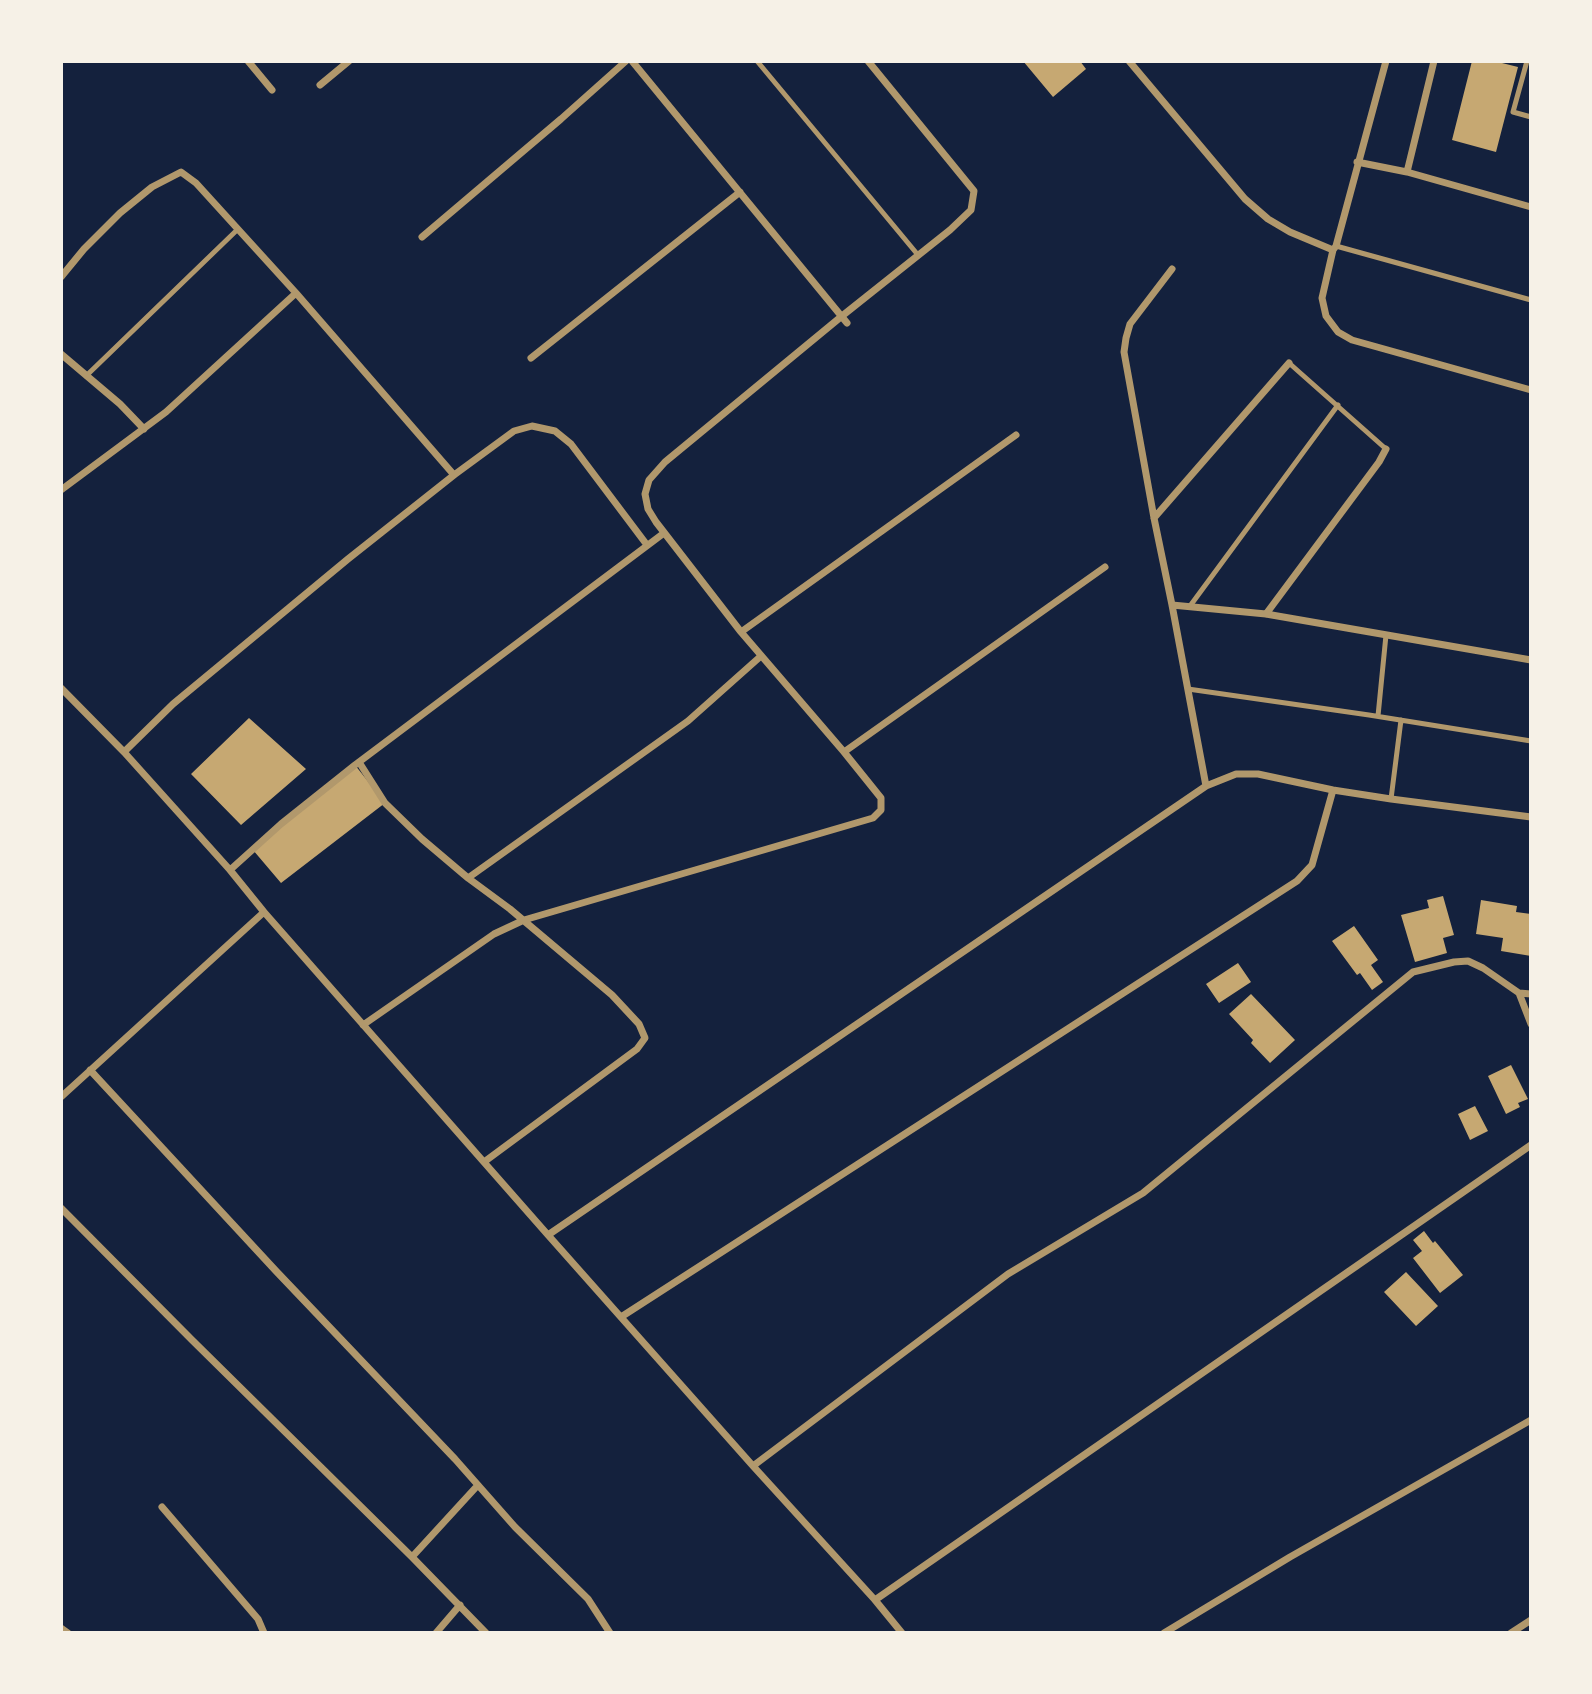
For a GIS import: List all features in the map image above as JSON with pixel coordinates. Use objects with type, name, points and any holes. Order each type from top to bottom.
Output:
[{"type":"street","points":[[248,61],[272,90]]},
{"type":"street","points":[[320,85],[349,61]]},
{"type":"street","points":[[422,237],[626,61]]},
{"type":"street","points":[[632,61],[845,320]]},
{"type":"street","points":[[363,1025],[494,934],[523,920],[873,818],[881,810],[881,798],[741,632],[664,533],[648,509],[645,494],[649,480],[665,463],[845,320],[971,210],[974,191],[868,61]]},
{"type":"street","points":[[1129,61],[1245,200],[1268,219],[1290,232],[1334,248]]},
{"type":"street","points":[[1385,61],[1322,298],[1326,316],[1338,332],[1352,340],[1531,390]]},
{"type":"street","points":[[1407,172],[1434,61]]},
{"type":"street","points":[[1357,162],[1407,172],[1531,207]]},
{"type":"street","points":[[61,277],[120,213],[152,187],[181,172],[196,183],[296,293],[454,475]]},
{"type":"street","points":[[531,358],[740,192]]},
{"type":"street","points":[[1172,269],[1130,324],[1125,352],[1206,786]]},
{"type":"street","points":[[61,490],[166,412],[296,293]]},
{"type":"street","points":[[61,354],[120,404],[144,429]]},
{"type":"street","points":[[1154,518],[1289,363]]},
{"type":"street","points":[[124,752],[173,704],[348,559],[514,431],[532,426],[555,432],[571,444],[647,545]]},
{"type":"street","points":[[741,632],[1016,435]]},
{"type":"street","points":[[1266,614],[1386,449]]},
{"type":"street","points":[[230,870],[292,815],[359,762],[664,533]]},
{"type":"street","points":[[844,752],[1105,567]]},
{"type":"street","points":[[1172,604],[1266,614],[1531,660]]},
{"type":"street","points":[[468,878],[688,721],[761,656]]},
{"type":"street","points":[[61,688],[124,752],[230,870],[484,1163],[902,1633]]},
{"type":"street","points":[[359,762],[385,803],[422,839],[612,995],[639,1024],[645,1038],[637,1049],[484,1163]]},
{"type":"street","points":[[548,1235],[1206,786],[1236,774],[1258,774],[1391,799],[1531,817]]},
{"type":"street","points":[[621,1317],[1297,881],[1312,865],[1333,789]]},
{"type":"street","points":[[61,1097],[264,912]]},
{"type":"street","points":[[753,1466],[1009,1274],[1143,1193],[1413,972],[1468,961],[1519,993],[1531,995]]},
{"type":"street","points":[[1519,993],[1531,1024]]},
{"type":"street","points":[[90,1070],[478,1485],[514,1527],[588,1599],[610,1633]]},
{"type":"street","points":[[875,1600],[1531,1146]]},
{"type":"street","points":[[61,1208],[486,1633]]},
{"type":"street","points":[[1164,1633],[1290,1557],[1531,1420]]},
{"type":"street","points":[[412,1557],[478,1485]]},
{"type":"street","points":[[162,1507],[258,1619],[264,1633]]},
{"type":"street","points":[[436,1633],[460,1605]]},
{"type":"street","points":[[1511,1633],[1531,1620]]},
{"type":"street","points":[[61,1628],[68,1633]]},
{"type":"lane","points":[[757,61],[918,255]]},
{"type":"lane","points":[[1527,61],[1513,112],[1531,117]]},
{"type":"lane","points":[[86,376],[238,229]]},
{"type":"lane","points":[[1334,248],[1531,300]]},
{"type":"lane","points":[[1289,363],[1386,449]]},
{"type":"lane","points":[[1190,606],[1338,405]]},
{"type":"lane","points":[[1378,716],[1386,635]]},
{"type":"lane","points":[[1188,689],[1531,741]]},
{"type":"lane","points":[[1391,799],[1401,720]]},
{"type":"building","points":[[1023,61],[1080,61],[1086,69],[1053,97]]},
{"type":"building","points":[[1472,61],[1494,61],[1518,67],[1496,152],[1452,140]]},
{"type":"building","points":[[249,718],[306,769],[241,825],[191,774]]},
{"type":"building","points":[[355,765],[385,803],[281,883],[253,850]]},
{"type":"building","points":[[1443,896],[1454,935],[1443,938],[1447,953],[1415,962],[1401,915],[1429,908],[1427,900]]},
{"type":"building","points":[[1481,900],[1517,906],[1516,912],[1531,914],[1531,956],[1501,951],[1503,938],[1476,934]]},
{"type":"building","points":[[1354,926],[1378,960],[1371,965],[1383,982],[1372,990],[1360,973],[1357,975],[1332,941]]},
{"type":"building","points":[[1238,963],[1251,982],[1219,1003],[1206,984]]},
{"type":"building","points":[[1251,994],[1295,1040],[1270,1063],[1229,1014]]},
{"type":"building","points":[[1511,1065],[1528,1099],[1518,1103],[1520,1107],[1506,1114],[1488,1076]]},
{"type":"building","points":[[1475,1106],[1488,1131],[1470,1140],[1458,1114]]},
{"type":"building","points":[[1424,1231],[1463,1275],[1440,1293],[1413,1258],[1422,1251],[1413,1240]]},
{"type":"building","points":[[1406,1272],[1438,1306],[1416,1326],[1384,1292]]}]
